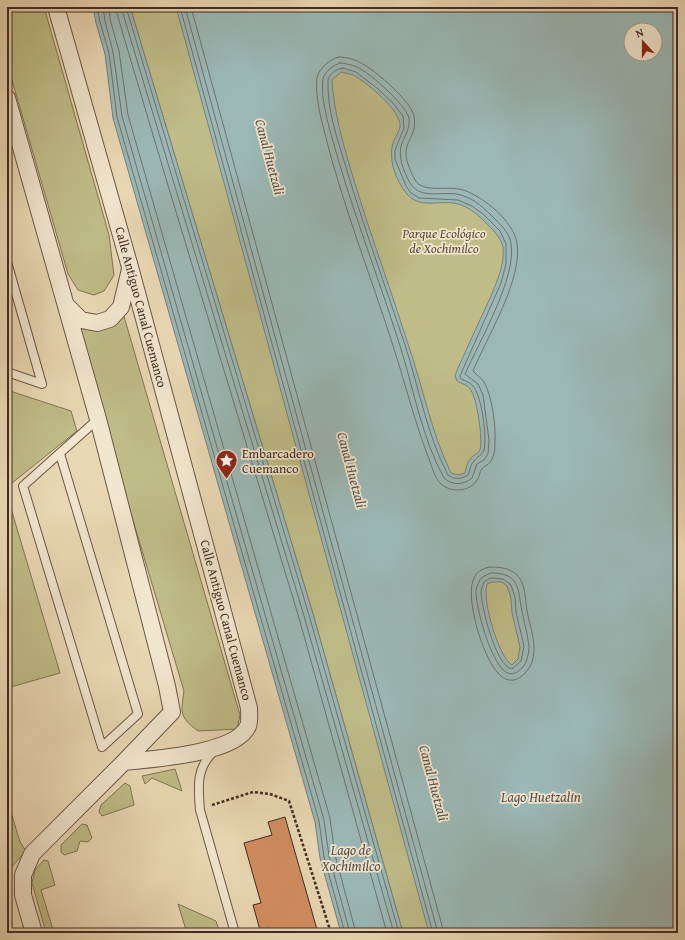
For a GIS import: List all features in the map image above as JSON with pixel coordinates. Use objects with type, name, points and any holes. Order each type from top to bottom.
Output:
[{"type":"street","name":"Calle Antiguo Canal Cuemanco","points":[[56,7],[130,267],[249,708],[248,726],[237,739],[218,747],[192,753],[124,762]]},
{"type":"street","points":[[7,98],[98,420],[166,679],[172,712],[32,854],[23,876],[24,896],[34,933]]},
{"type":"street","points":[[64,303],[81,320],[97,323],[110,318],[121,307],[130,267]]},
{"type":"lane","points":[[7,262],[42,384],[7,372]]},
{"type":"lane","points":[[60,454],[138,714],[102,747],[23,486],[98,420]]},
{"type":"lane","points":[[218,747],[206,758],[200,774],[198,790],[200,810],[235,933]]},
{"type":"path","points":[[200,810],[228,799],[253,792],[270,794],[289,801],[331,933]]},
{"type":"green space","points":[[7,7],[44,7],[109,235],[114,275],[104,291],[94,295],[78,290],[68,274],[7,63]]},
{"type":"green space","name":"Lago Huetzalin","points":[[130,7],[678,7],[678,933],[403,933],[313,614]]},
{"type":"green space","points":[[123,313],[240,715],[237,729],[198,731],[184,718],[182,705],[184,691],[74,323]]},
{"type":"green space","points":[[7,390],[71,411],[77,431],[7,487]]},
{"type":"green space","points":[[7,495],[60,673],[7,688]]},
{"type":"green space","points":[[175,769],[182,791],[152,778],[145,784],[142,776]]},
{"type":"green space","points":[[125,783],[130,786],[134,805],[102,816],[99,812],[101,805]]},
{"type":"green space","points":[[7,799],[20,842],[26,851],[7,872]]},
{"type":"green space","points":[[82,824],[87,825],[92,838],[88,842],[80,841],[77,851],[64,855],[61,852],[61,845]]},
{"type":"green space","points":[[44,860],[48,861],[55,885],[41,890],[54,933],[46,933],[32,883],[35,870]]},
{"type":"green space","points":[[178,904],[216,921],[220,933],[187,933]]},
{"type":"water","name":"Lago de Xochimilco","points":[[93,7],[130,7],[313,614],[403,933],[341,933],[320,858],[315,822],[113,118],[105,54]]},
{"type":"water","name":"Lago Huetzalin","points":[[176,7],[678,7],[678,933],[429,933]],"holes":[[[341,72],[359,78],[374,90],[396,113],[400,127],[393,143],[392,163],[399,183],[407,194],[418,202],[452,203],[466,207],[478,215],[490,227],[501,241],[503,247],[503,260],[498,278],[455,376],[457,381],[467,386],[473,393],[480,428],[480,450],[470,460],[465,473],[458,475],[451,473],[438,442],[394,301],[365,217],[342,139],[333,92],[332,80]],[[492,582],[502,582],[507,586],[511,598],[512,613],[520,647],[518,659],[512,665],[501,651],[492,627],[486,592],[487,584]]]},
{"type":"building","points":[[285,817],[318,933],[269,933],[268,928],[260,930],[253,905],[261,903],[244,843],[272,835],[268,822]]},
{"type":"place","name":"Embarcadero Cuemanco","points":[[226,480]]},
{"type":"water label","name":"Canal Huetzali","points":[[270,157]]},
{"type":"water label","name":"Canal Huetzali","points":[[352,470]]},
{"type":"water label","name":"Canal Huetzali","points":[[434,783]]},
{"type":"park label","name":"Parque Ecológico de Xochimilco","points":[[444,240]]}]
